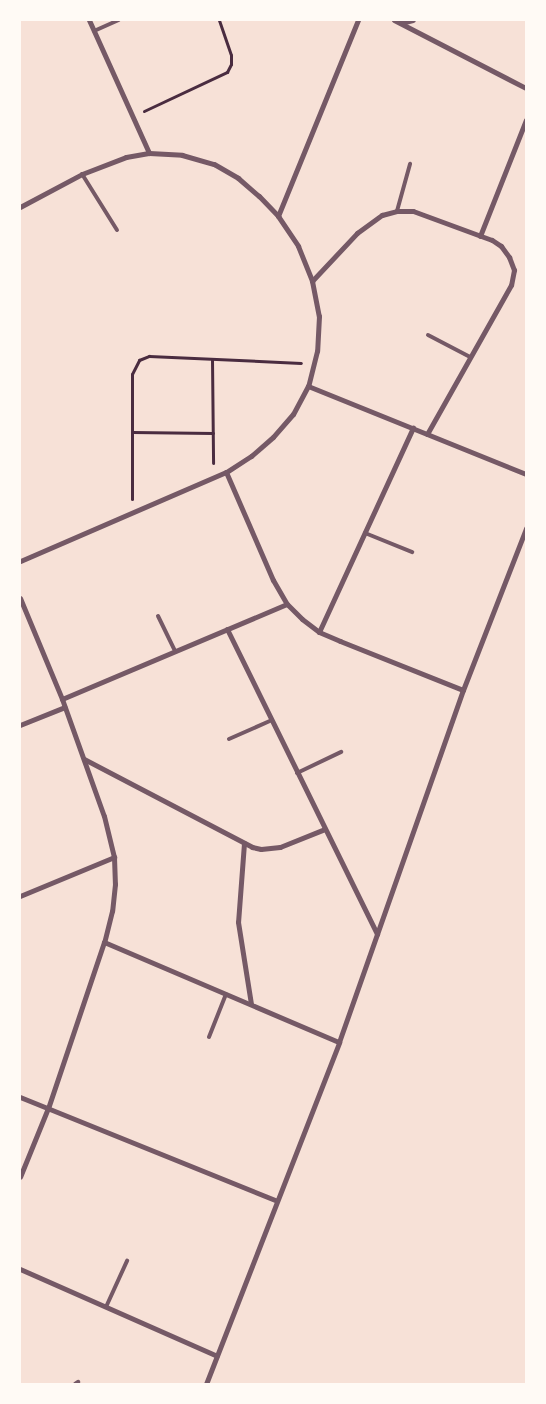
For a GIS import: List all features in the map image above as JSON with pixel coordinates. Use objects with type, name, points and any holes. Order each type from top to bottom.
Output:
[{"type":"street","points":[[89,20],[149,153]]},
{"type":"street","points":[[278,216],[358,20]]},
{"type":"street","points":[[394,20],[526,88]]},
{"type":"street","points":[[401,24],[413,20]]},
{"type":"street","points":[[480,236],[526,120]]},
{"type":"street","points":[[20,207],[82,174],[126,157],[149,153],[182,155],[214,164],[238,178],[278,216],[298,246],[312,280],[319,316],[317,351],[308,386],[293,414],[273,437],[251,456],[213,478],[20,561]]},
{"type":"street","points":[[312,280],[356,233],[382,215],[397,211],[413,212],[480,236],[501,246],[509,257],[514,270],[511,285],[427,434]]},
{"type":"street","points":[[308,386],[526,474]]},
{"type":"street","points":[[319,632],[413,428]]},
{"type":"street","points":[[226,472],[273,580],[287,604],[302,619],[319,632],[463,690]]},
{"type":"street","points":[[206,1384],[339,1042],[463,690],[526,528]]},
{"type":"street","points":[[20,598],[62,699],[110,836],[114,857],[115,884],[112,911],[104,942],[48,1108],[20,1177]]},
{"type":"street","points":[[62,699],[287,604]]},
{"type":"street","points":[[227,629],[377,934]]},
{"type":"street","points":[[20,726],[65,707]]},
{"type":"street","points":[[84,759],[244,843],[261,849],[271,849],[325,829]]},
{"type":"street","points":[[244,843],[238,922],[251,1004]]},
{"type":"street","points":[[20,896],[114,857]]},
{"type":"street","points":[[104,942],[339,1042]]},
{"type":"street","points":[[20,1097],[277,1201]]},
{"type":"street","points":[[20,1269],[217,1356]]},
{"type":"lane","points":[[94,31],[119,20]]},
{"type":"lane","points":[[397,211],[410,164]]},
{"type":"lane","points":[[82,174],[117,230]]},
{"type":"lane","points":[[428,335],[470,357]]},
{"type":"lane","points":[[365,533],[412,552]]},
{"type":"lane","points":[[158,616],[175,651]]},
{"type":"lane","points":[[229,739],[272,720]]},
{"type":"lane","points":[[298,773],[341,752]]},
{"type":"lane","points":[[209,1037],[226,994]]},
{"type":"lane","points":[[106,1307],[127,1261]]},
{"type":"path","points":[[133,117],[227,72],[231,64],[231,55],[219,20]]},
{"type":"path","points":[[132,513],[132,374],[139,360],[149,356],[314,364]]},
{"type":"path","points":[[212,359],[213,478]]},
{"type":"path","points":[[132,432],[213,433]]}]
